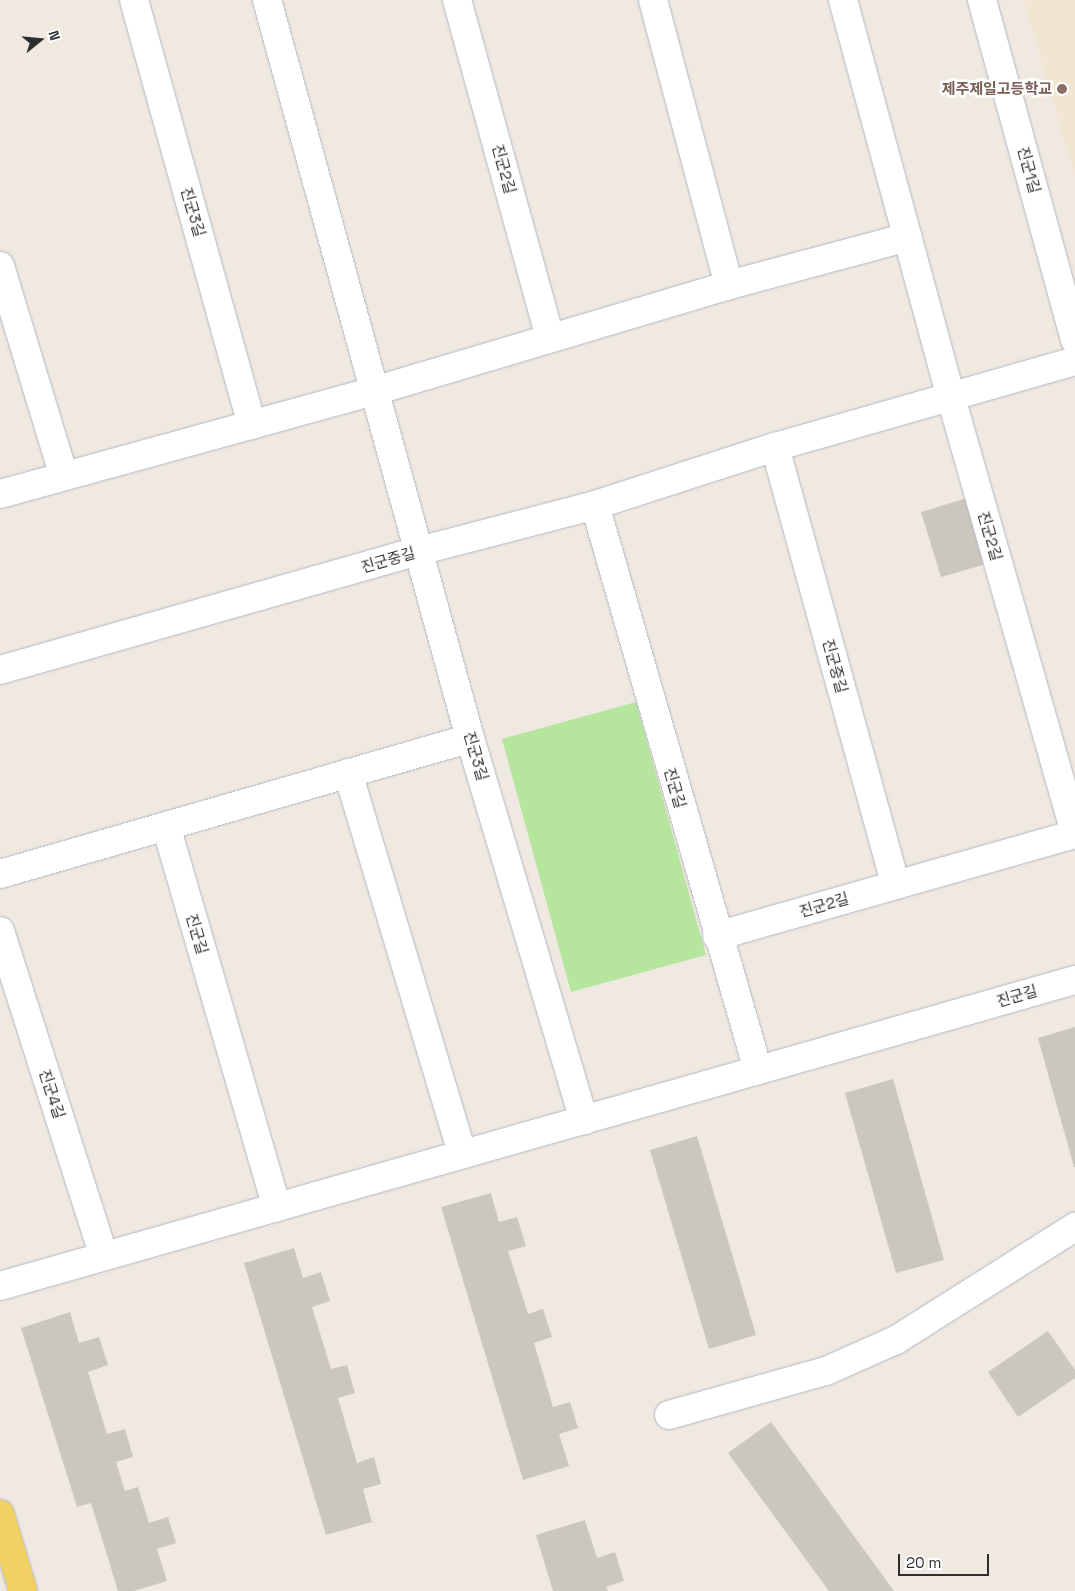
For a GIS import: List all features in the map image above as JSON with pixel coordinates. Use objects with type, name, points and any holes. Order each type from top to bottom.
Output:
[{"type":"main road","points":[[0,1514],[23,1591]]},
{"type":"street","name":"진군3길","points":[[134,0],[252,425]]},
{"type":"street","name":"진군3길","points":[[267,0],[470,738],[584,1120]]},
{"type":"street","name":"진군2길","points":[[457,0],[550,337]]},
{"type":"street","points":[[652,0],[729,285]]},
{"type":"street","name":"진군2길","points":[[717,936],[1075,834],[950,394],[843,0]]},
{"type":"street","name":"진군1길","points":[[982,0],[1075,340]]},
{"type":"street","points":[[0,494],[63,474],[374,391],[729,285],[908,237]]},
{"type":"street","points":[[0,266],[63,474]]},
{"type":"street","name":"진군중길","points":[[0,670],[418,551],[595,505],[775,447],[950,394],[1075,361]]},
{"type":"street","name":"진군중길","points":[[775,447],[896,885]]},
{"type":"street","name":"진군길","points":[[595,505],[717,936],[758,1070]]},
{"type":"street","points":[[0,874],[470,738]]},
{"type":"street","points":[[348,773],[462,1154]]},
{"type":"street","name":"진군길","points":[[166,826],[276,1207]]},
{"type":"street","name":"진군4길","points":[[0,931],[104,1256]]},
{"type":"street","name":"진군길","points":[[0,1286],[1075,980]]},
{"type":"street","points":[[669,1415],[826,1371],[896,1340],[1075,1226]]},
{"type":"shaded area","name":"제주제일고등학교","points":[[1024,0],[1075,0],[1075,178]]},
{"type":"green space","points":[[636,702],[706,955],[571,992],[502,739]]},
{"type":"building","points":[[967,498],[986,564],[941,577],[921,512]]},
{"type":"building","points":[[1075,1027],[1075,1167],[1074,1167],[1038,1038]]},
{"type":"building","points":[[893,1079],[944,1260],[896,1273],[845,1093]]},
{"type":"building","points":[[697,1136],[756,1335],[709,1349],[650,1150]]},
{"type":"building","points":[[491,1193],[499,1222],[517,1217],[526,1246],[508,1251],[528,1314],[543,1309],[552,1337],[534,1343],[553,1407],[570,1402],[578,1428],[559,1434],[569,1466],[523,1480],[441,1207]]},
{"type":"building","points":[[294,1248],[303,1278],[321,1272],[330,1301],[312,1307],[331,1369],[347,1365],[355,1393],[338,1398],[357,1463],[374,1457],[381,1484],[363,1489],[372,1522],[326,1535],[244,1263]]},
{"type":"building","points":[[70,1312],[79,1343],[99,1337],[108,1365],[88,1372],[107,1434],[125,1429],[133,1457],[116,1462],[125,1491],[138,1487],[149,1523],[168,1517],[176,1543],[157,1549],[167,1581],[134,1591],[118,1591],[91,1503],[77,1507],[21,1328]]},
{"type":"building","points":[[1048,1331],[1075,1370],[1075,1378],[1018,1417],[988,1372]]},
{"type":"building","points":[[771,1422],[894,1591],[829,1591],[728,1453]]},
{"type":"building","points":[[585,1520],[597,1558],[615,1552],[624,1581],[606,1587],[608,1591],[553,1591],[536,1535]]},
{"type":"place","name":"제주제일고등학교","points":[[1062,89]]}]
